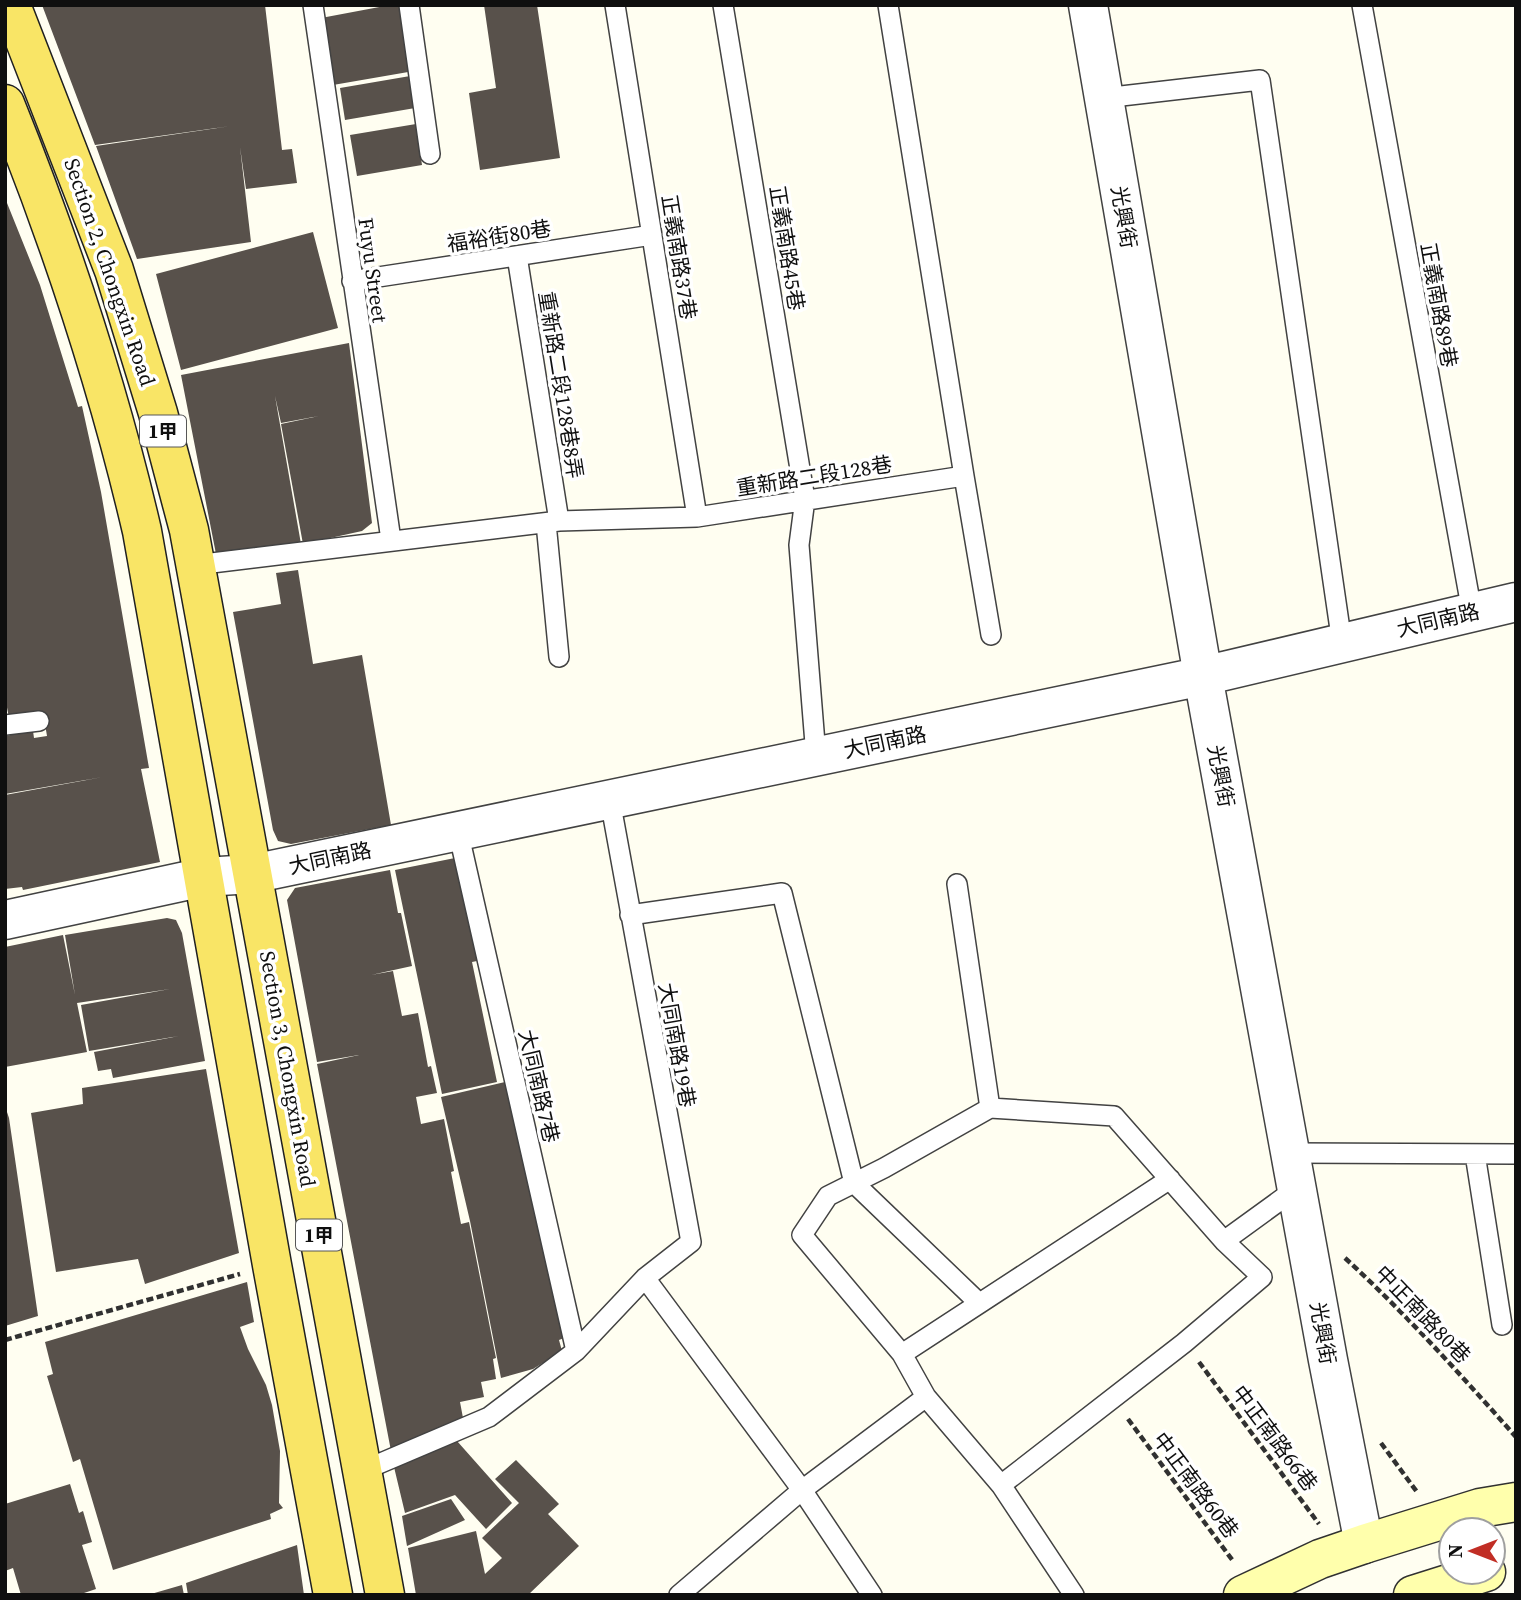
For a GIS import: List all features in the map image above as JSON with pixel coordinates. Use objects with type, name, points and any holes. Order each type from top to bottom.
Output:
[{"type":"main road","name":"Section 2, Chongxin Road","points":[[11,5],[114,270],[158,413],[189,530],[252,874]]},
{"type":"main road","name":"Section 2, Chongxin Road","points":[[5,104],[64,258],[121,444],[142,531],[204,877]]},
{"type":"main road","name":"Section 3, Chongxin Road","points":[[252,874],[385,1595]]},
{"type":"main road","name":"1甲","points":[[204,877],[333,1595]]},
{"type":"main road","points":[[1454,1516],[1516,1502]]},
{"type":"main road","points":[[1256,1593],[1341,1552],[1437,1521]]},
{"type":"main road","points":[[1413,1595],[1442,1586]]},
{"type":"street","name":"光興街","points":[[1088,5],[1203,676],[1294,1171],[1341,1552]]},
{"type":"street","name":"大同南路","points":[[5,920],[204,877],[252,874],[1203,676],[1516,602]]},
{"type":"lane","name":"Fuyu Street","points":[[313,5],[391,540]]},
{"type":"lane","points":[[409,5],[430,154]]},
{"type":"lane","name":"正義南路37巷","points":[[615,5],[698,517]]},
{"type":"lane","name":"正義南路45巷","points":[[723,5],[805,499],[799,545],[816,757]]},
{"type":"lane","points":[[888,5],[990,635]]},
{"type":"lane","name":"正義南路89巷","points":[[1362,5],[1472,612]]},
{"type":"lane","points":[[1104,98],[1260,80],[1342,643]]},
{"type":"lane","name":"福裕街80巷","points":[[352,281],[652,235]]},
{"type":"lane","name":"重新路二段128巷8弄","points":[[517,257],[553,522],[559,657]]},
{"type":"lane","name":"重新路二段128巷","points":[[195,565],[553,522],[698,517],[964,477]]},
{"type":"lane","points":[[5,725],[39,721]]},
{"type":"lane","name":"大同南路19巷","points":[[610,800],[691,1242],[645,1278]]},
{"type":"lane","name":"大同南路7巷","points":[[458,831],[576,1351]]},
{"type":"lane","points":[[957,884],[990,1108]]},
{"type":"lane","points":[[630,915],[782,893],[853,1183],[979,1303]]},
{"type":"lane","points":[[1001,1485],[1184,1343],[1262,1277],[1224,1241],[1114,1116],[990,1108],[828,1196],[802,1235],[902,1354],[926,1397],[1001,1485],[1074,1595]]},
{"type":"lane","points":[[1475,1154],[1502,1325]]},
{"type":"lane","points":[[1224,1241],[1294,1171],[1475,1154],[1516,1154]]},
{"type":"lane","points":[[902,1354],[1170,1179]]},
{"type":"lane","points":[[362,1471],[489,1417],[576,1351],[645,1278],[802,1490],[872,1595]]},
{"type":"lane","points":[[679,1595],[802,1490],[926,1397]]},
{"type":"path","name":"中正南路80巷","points":[[1342,1255],[1382,1292],[1516,1437]]},
{"type":"path","points":[[5,1340],[272,1265]]},
{"type":"path","name":"中正南路66巷","points":[[1184,1343],[1341,1552]]},
{"type":"path","name":"中正南路60巷","points":[[1113,1399],[1256,1593]]},
{"type":"path","points":[[1378,1438],[1437,1521]]},
{"type":"building","points":[[42,5],[265,5],[282,150],[292,149],[297,183],[246,189],[240,147],[251,242],[137,259],[96,146],[231,126],[95,145]]},
{"type":"building","points":[[403,5],[414,71],[333,85],[321,18]]},
{"type":"building","points":[[484,5],[537,5],[560,158],[480,170],[469,93],[496,88]]},
{"type":"building","points":[[416,75],[421,107],[345,120],[340,88]]},
{"type":"building","points":[[416,124],[422,165],[357,176],[350,135]]},
{"type":"building","points":[[5,198],[40,285],[78,407],[82,406],[101,492],[149,768],[141,769],[160,862],[23,890],[22,887],[5,889],[5,795],[103,777],[5,794],[5,736],[33,731],[34,738],[47,736],[43,712],[9,718],[5,697]]},
{"type":"building","points":[[313,232],[338,328],[181,370],[156,274]]},
{"type":"building","points":[[349,343],[372,523],[362,531],[303,544],[281,424],[319,416],[281,423],[275,396],[301,544],[216,554],[181,375]]},
{"type":"building","points":[[298,570],[313,664],[362,655],[391,825],[291,844],[278,841],[273,830],[233,612],[281,604],[276,573]]},
{"type":"building","points":[[455,858],[477,961],[472,962],[497,1082],[442,1094],[395,870]]},
{"type":"building","points":[[390,870],[412,966],[371,975],[393,971],[402,1016],[418,1013],[428,1067],[431,1066],[437,1093],[416,1097],[421,1124],[444,1119],[461,1224],[469,1222],[496,1358],[493,1359],[496,1379],[481,1382],[484,1397],[460,1402],[463,1418],[391,1451],[317,1064],[359,1055],[317,1062],[287,900],[295,888]]},
{"type":"building","points":[[167,918],[176,920],[182,933],[205,1061],[113,1078],[111,1069],[98,1071],[94,1052],[179,1036],[89,1051],[81,1005],[170,989],[77,1003],[87,1052],[5,1067],[5,947],[63,935],[75,995],[65,935]]},
{"type":"building","points":[[206,1069],[239,1253],[145,1284],[138,1259],[56,1272],[31,1113],[83,1104],[82,1088]]},
{"type":"building","points":[[505,1082],[564,1338],[559,1340],[562,1351],[533,1369],[501,1378],[470,1221],[441,1097]]},
{"type":"building","points":[[5,1106],[38,1316],[5,1326]]},
{"type":"building","points":[[247,1282],[254,1322],[240,1327],[272,1405],[280,1451],[279,1503],[283,1508],[270,1514],[271,1519],[113,1570],[80,1459],[73,1462],[47,1376],[53,1374],[45,1342]]},
{"type":"building","points":[[457,1441],[512,1503],[486,1529],[455,1495],[405,1513],[394,1467]]},
{"type":"building","points":[[516,1460],[559,1504],[548,1514],[579,1546],[528,1595],[416,1595],[408,1548],[476,1531],[485,1574],[502,1558],[482,1538],[519,1503],[495,1479]]},
{"type":"building","points":[[70,1484],[79,1513],[83,1511],[92,1542],[82,1545],[96,1589],[78,1595],[21,1595],[13,1568],[5,1571],[5,1504]]},
{"type":"building","points":[[451,1499],[465,1520],[407,1546],[402,1516]]},
{"type":"building","points":[[297,1545],[304,1595],[188,1595],[186,1583]]},
{"type":"building","points":[[182,1585],[184,1595],[151,1595],[151,1594]]}]
